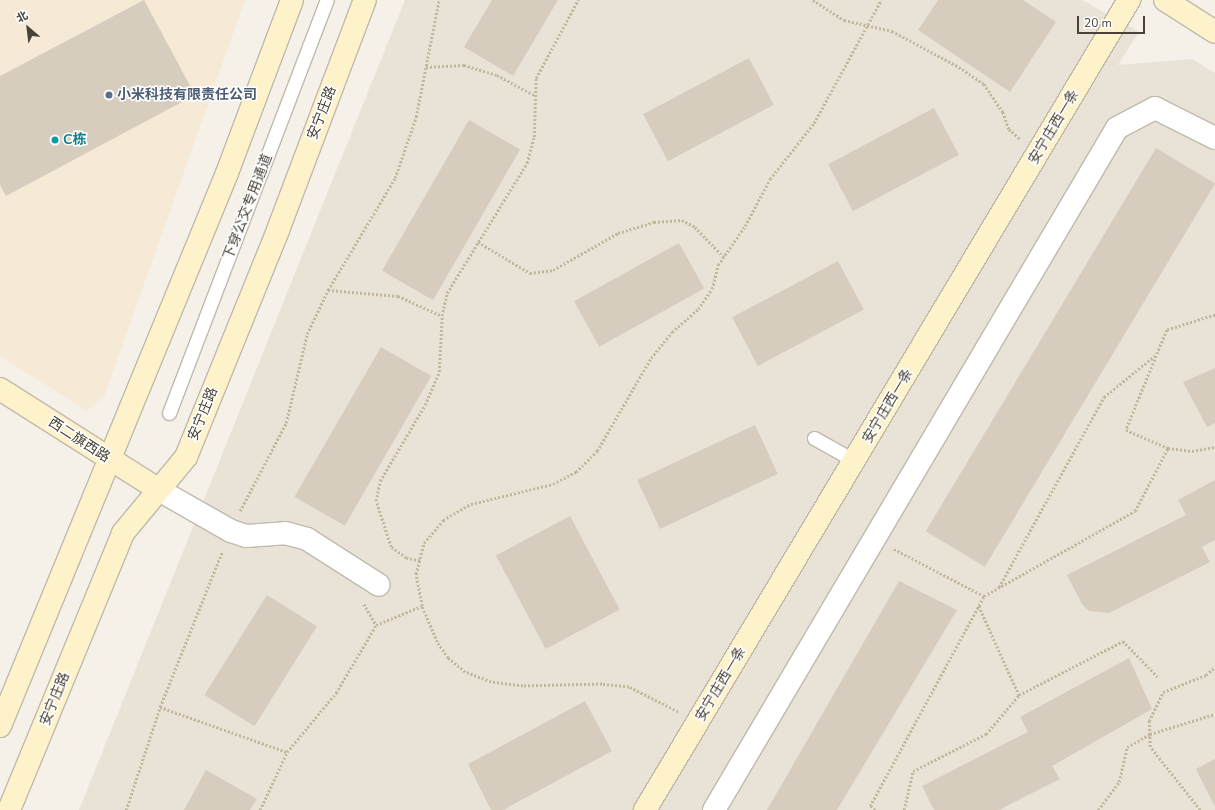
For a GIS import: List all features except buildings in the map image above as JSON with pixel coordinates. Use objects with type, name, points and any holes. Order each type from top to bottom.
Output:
[{"type":"street","points":[[0,726],[227,174],[292,0]]},
{"type":"street","name":"安宁庄路","points":[[9,810],[123,533],[186,457],[278,230],[365,0]]},
{"type":"street","name":"安宁庄西一条","points":[[645,810],[855,461],[1129,0]]},
{"type":"street","points":[[1165,0],[1215,32]]},
{"type":"street","points":[[714,810],[1116,128],[1155,108],[1215,138]]},
{"type":"street","name":"西二旗西路","points":[[0,389],[159,490]]},
{"type":"street","points":[[159,490],[231,531],[246,536],[285,533],[307,539],[379,585]]},
{"type":"lane","name":"下穿公交专用通道","points":[[169,413],[327,0]]},
{"type":"lane","points":[[814,438],[855,461]]},
{"type":"path","points":[[126,810],[160,707],[231,531],[286,423],[307,334],[328,290],[395,178],[416,117],[439,0]]},
{"type":"path","points":[[420,561],[406,558],[392,547],[376,501],[380,481],[425,405],[439,372],[442,316],[447,293],[527,162],[534,137],[536,78],[578,0]]},
{"type":"path","points":[[812,0],[844,20],[892,31],[959,67],[984,84],[1003,112],[1009,129],[1015,136],[1028,143]]},
{"type":"path","points":[[683,715],[629,687],[602,684],[523,686],[491,682],[465,672],[448,658],[437,642],[422,606],[416,574],[424,543],[443,520],[471,504],[541,488],[576,472],[597,451],[651,358],[672,332],[698,309],[712,289],[718,265],[744,226],[770,179],[814,123],[869,26],[881,0]]},
{"type":"path","points":[[426,67],[464,65],[497,75],[536,96]]},
{"type":"path","points":[[478,242],[530,273],[553,270],[618,233],[654,222],[682,220],[695,227],[724,257]]},
{"type":"path","points":[[328,290],[362,291],[398,296],[442,316]]},
{"type":"path","points":[[1215,315],[1167,330],[1126,430],[1168,448],[1192,450],[1215,447]]},
{"type":"path","points":[[999,587],[1104,397],[1157,354]]},
{"type":"path","points":[[875,810],[870,806],[984,596],[1135,511],[1168,448]]},
{"type":"path","points":[[874,538],[984,596]]},
{"type":"path","points":[[978,605],[1019,695]]},
{"type":"path","points":[[260,810],[287,752],[336,693],[376,625],[422,606]]},
{"type":"path","points":[[904,810],[913,771],[986,734],[1019,695],[1123,641],[1158,677]]},
{"type":"path","points":[[1200,810],[1150,747],[1149,721],[1163,692],[1206,675],[1215,667]]},
{"type":"path","points":[[160,707],[287,752]]},
{"type":"path","points":[[1098,810],[1119,782],[1127,746],[1150,734],[1215,714]]},
{"type":"shaded area","points":[[0,0],[245,0],[104,397],[87,411],[0,356]]},
{"type":"shaded area","points":[[405,0],[1082,0],[1139,32],[1118,65],[1192,59],[1215,73],[1215,810],[79,810]]},
{"type":"place","name":"小米科技有限责任公司","points":[[109,95]]},
{"type":"place","name":"C栋","points":[[55,140]]}]
